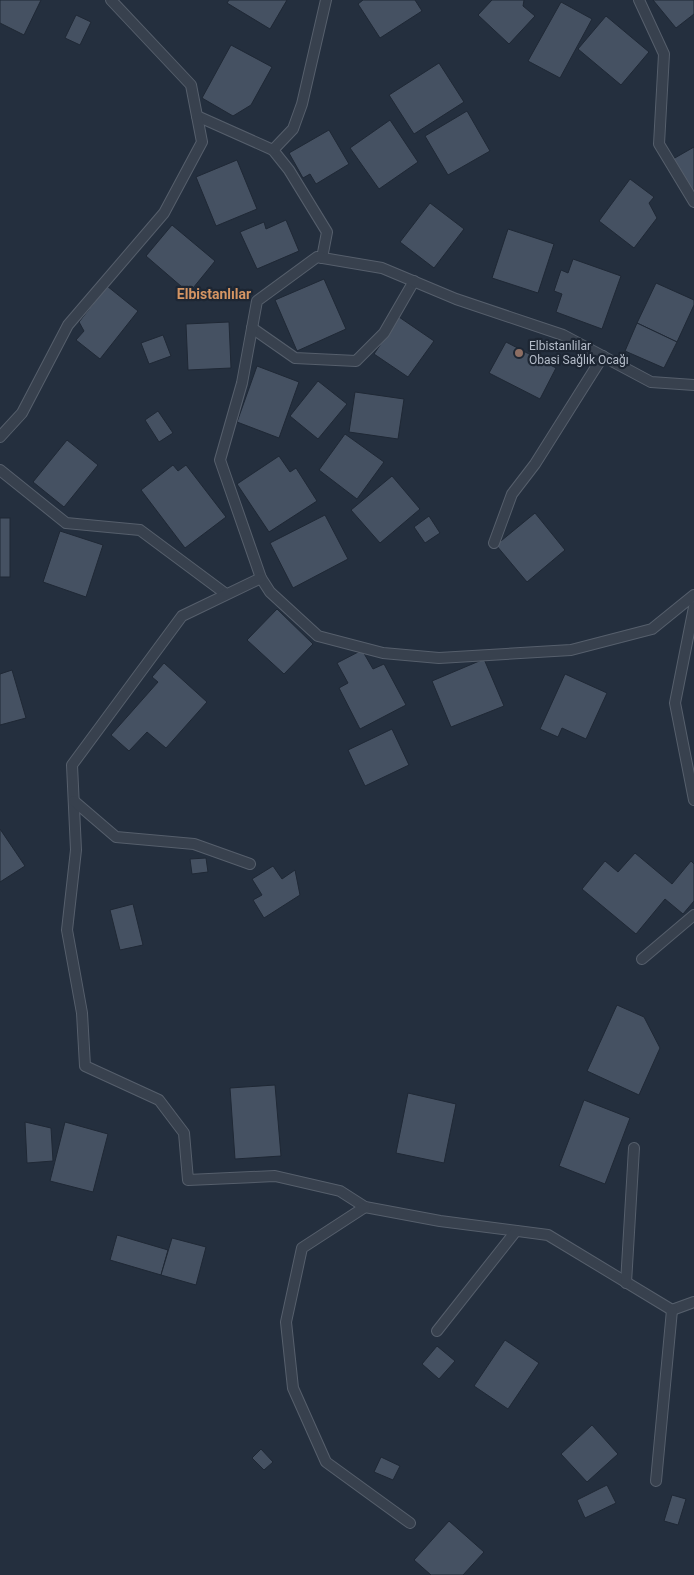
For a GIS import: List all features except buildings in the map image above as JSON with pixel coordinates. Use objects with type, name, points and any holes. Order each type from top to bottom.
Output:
[{"type":"lane","points":[[0,437],[22,413],[68,325],[164,212],[202,142],[191,85],[111,0]]},
{"type":"lane","points":[[273,150],[293,129],[302,104],[326,0]]},
{"type":"lane","points":[[639,0],[664,54],[659,144],[694,202]]},
{"type":"lane","points":[[197,116],[273,150],[289,170],[327,232],[322,258]]},
{"type":"lane","points":[[694,385],[651,382],[562,335],[456,298],[382,268],[317,257],[257,301],[242,383],[220,460],[261,578],[270,592],[318,636],[383,653],[439,658],[571,650],[652,629],[694,595]]},
{"type":"lane","points":[[252,328],[296,358],[356,361],[384,332],[414,281]]},
{"type":"lane","points":[[494,543],[512,494],[535,464],[603,356]]},
{"type":"lane","points":[[0,470],[66,524],[140,530],[226,594]]},
{"type":"lane","points":[[261,578],[182,616],[72,765],[76,850],[67,930],[82,1012],[85,1066],[159,1100],[184,1133],[188,1180],[275,1176],[340,1191],[365,1206],[440,1221],[548,1235],[672,1310]]},
{"type":"lane","points":[[694,607],[675,703],[694,800]]},
{"type":"lane","points":[[74,801],[116,837],[194,844],[250,864]]},
{"type":"lane","points":[[642,959],[694,915]]},
{"type":"lane","points":[[626,1283],[634,1148]]},
{"type":"lane","points":[[365,1206],[302,1248],[286,1322],[293,1388],[326,1462],[410,1523]]},
{"type":"lane","points":[[437,1331],[516,1231]]},
{"type":"lane","points":[[672,1310],[694,1302]]},
{"type":"lane","points":[[656,1481],[672,1310]]},
{"type":"place","name":"Elbistanlilar Obasi Sağlık Ocağı","points":[[519,353]]},
{"type":"district","name":"Elbistanlılar","points":[[214,294]]}]
